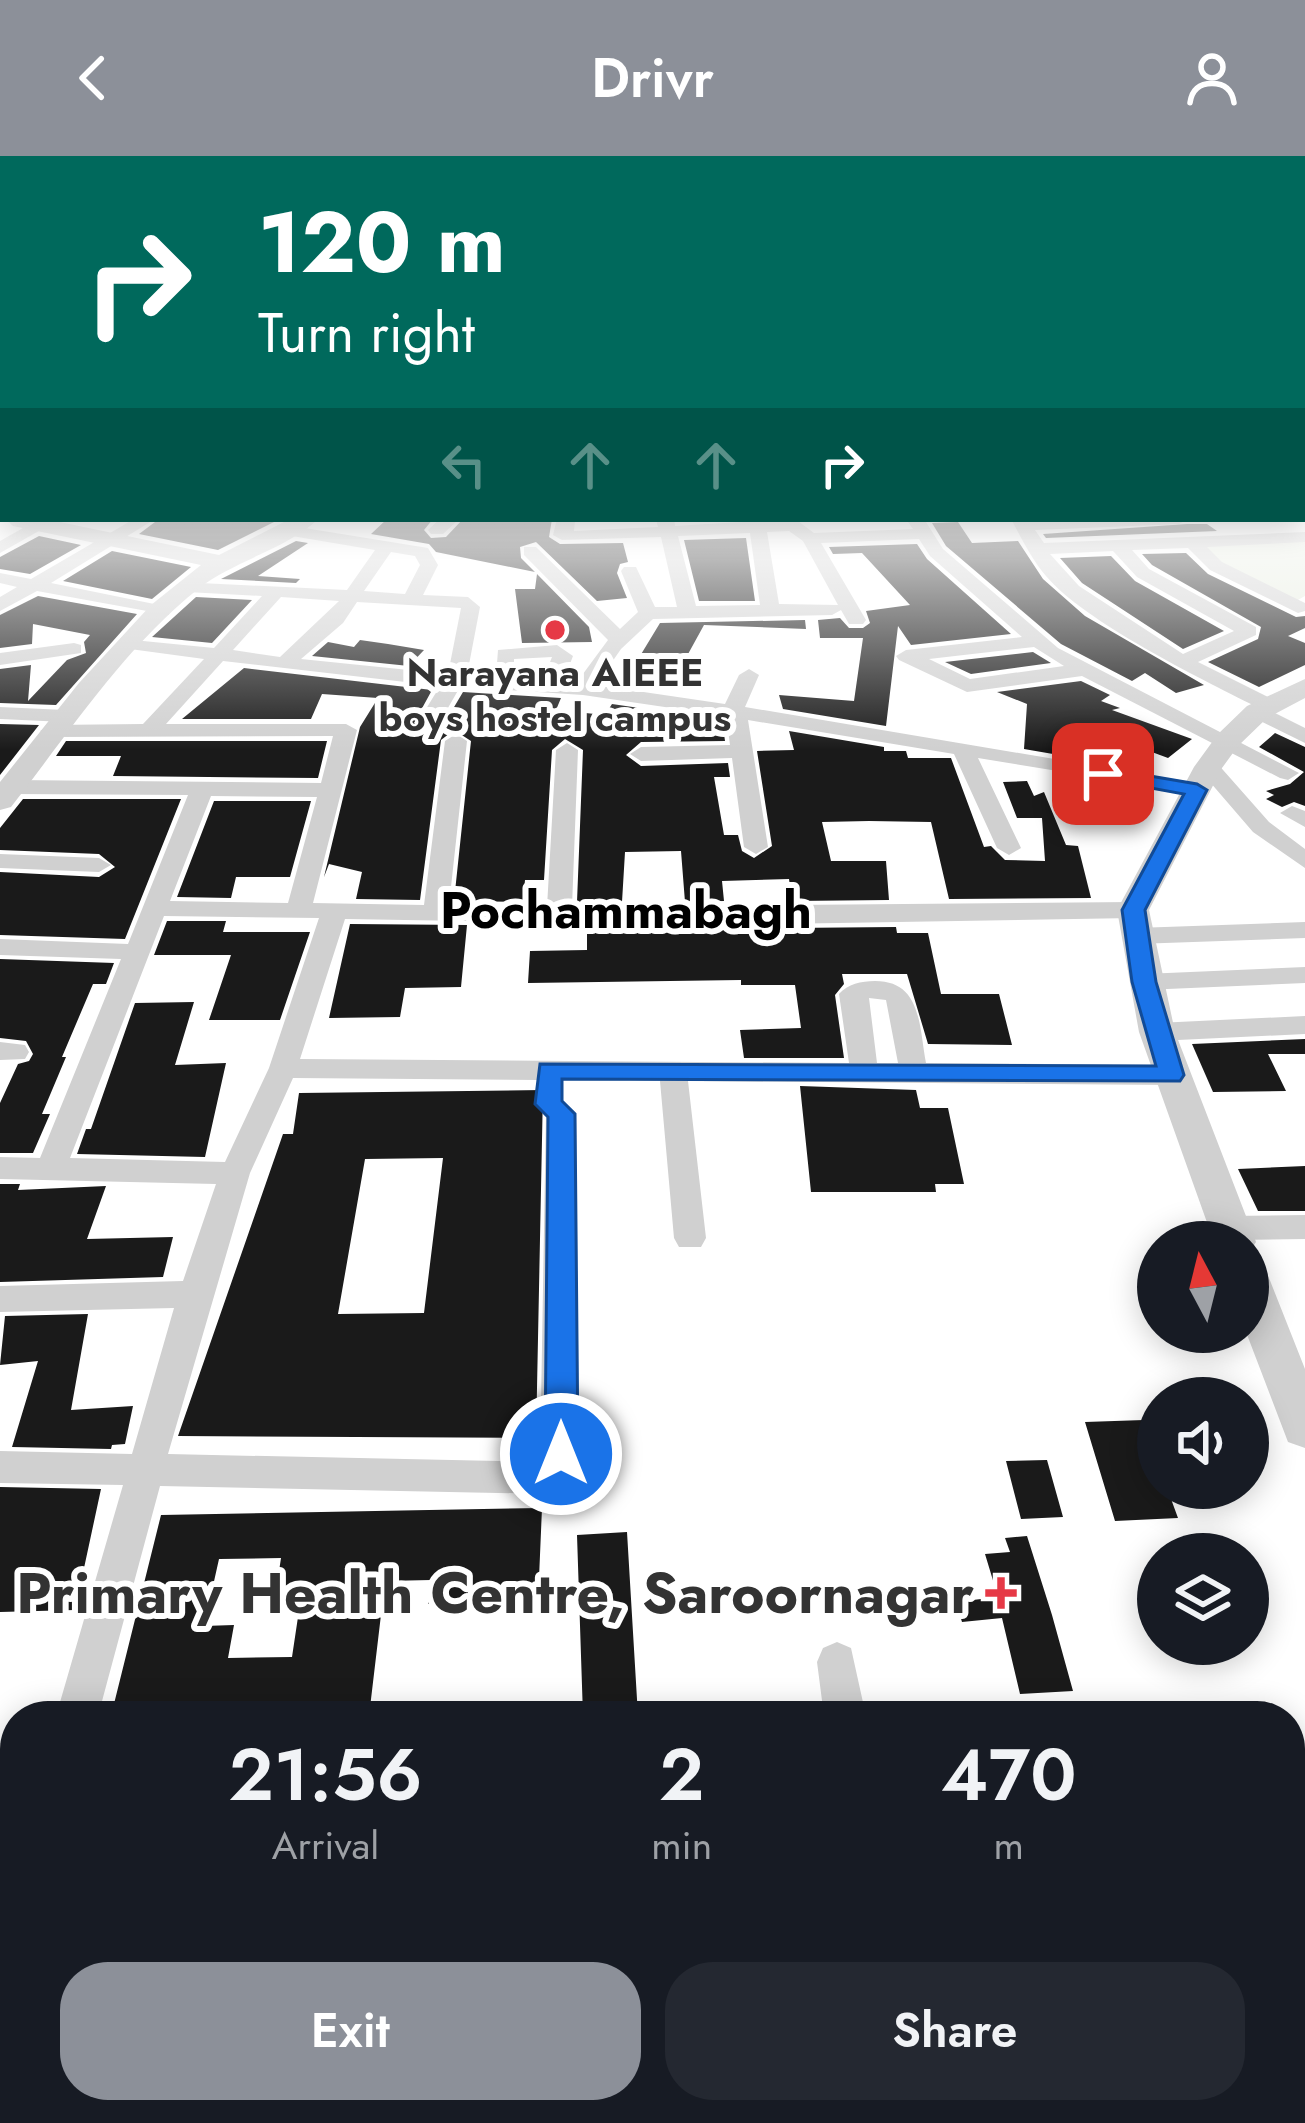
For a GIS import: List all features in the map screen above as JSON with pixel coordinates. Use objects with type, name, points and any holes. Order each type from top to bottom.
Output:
[{"type":"street","points":[[0,604],[65,567]]},
{"type":"street","points":[[6,794],[58,723],[130,643],[187,586],[214,567]]},
{"type":"street","points":[[285,663],[355,597],[373,567]]},
{"type":"street","points":[[411,600],[428,567]]},
{"type":"street","points":[[546,567],[620,640]]},
{"type":"street","points":[[677,567],[688,612]]},
{"type":"street","points":[[763,567],[770,610]]},
{"type":"street","points":[[821,567],[856,620]]},
{"type":"street","points":[[953,567],[1034,638],[1211,766],[1261,827],[1305,861]]},
{"type":"street","points":[[1049,567],[1072,590],[1305,737]]},
{"type":"street","points":[[1137,567],[1249,631]]},
{"type":"street","points":[[1218,567],[1302,605]]},
{"type":"street","points":[[630,571],[644,605]]},
{"type":"street","points":[[0,578],[162,610]]},
{"type":"street","points":[[187,586],[457,601],[471,607],[453,682],[429,722]]},
{"type":"street","points":[[149,730],[277,592]]},
{"type":"street","points":[[597,602],[688,612],[832,609]]},
{"type":"street","points":[[583,689],[644,605]]},
{"type":"street","points":[[1182,662],[1302,605]]},
{"type":"street","points":[[890,649],[1034,638]]},
{"type":"street","points":[[1034,638],[906,656],[967,686],[1080,670]]},
{"type":"street","points":[[130,643],[453,682],[583,689],[963,749],[1288,772]]},
{"type":"street","points":[[0,659],[74,649]]},
{"type":"street","points":[[518,686],[522,674],[502,671],[505,654],[557,651],[562,656],[551,687]]},
{"type":"street","points":[[749,675],[734,710],[756,848]]},
{"type":"street","points":[[1227,1221],[1157,1032],[1135,923],[1211,766],[1263,708],[1305,687]]},
{"type":"street","points":[[0,713],[149,730],[346,730],[298,911]]},
{"type":"street","points":[[435,914],[456,741]]},
{"type":"street","points":[[560,916],[567,749]]},
{"type":"street","points":[[963,749],[1009,848]]},
{"type":"street","points":[[641,754],[742,751]]},
{"type":"street","points":[[51,1169],[202,789]]},
{"type":"street","points":[[6,794],[331,790]]},
{"type":"street","points":[[0,861],[99,865]]},
{"type":"street","points":[[155,908],[1135,923],[1305,930]]},
{"type":"street","points":[[81,1701],[195,1294],[236,1173],[283,1068],[334,912]]},
{"type":"street","points":[[0,947],[137,952]]},
{"type":"street","points":[[1144,982],[1305,975]]},
{"type":"street","points":[[864,1071],[852,994],[861,991],[890,991],[898,996],[913,1070]]},
{"type":"street","points":[[1157,1032],[1305,1025]]},
{"type":"street","points":[[283,1068],[1171,1075]]},
{"type":"street","points":[[0,1468],[552,1478],[561,1454],[561,1114],[548,1104],[561,1070]]},
{"type":"street","points":[[673,1071],[690,1238]]},
{"type":"street","points":[[0,1168],[236,1173]]},
{"type":"street","points":[[1269,1231],[1305,1227]]},
{"type":"street","points":[[0,1299],[195,1294]]},
{"type":"street","points":[[1269,1329],[1300,1404]]},
{"type":"street","points":[[837,1662],[843,1701]]},
{"type":"shaded area","points":[[1227,567],[1305,567],[1305,596],[1296,601]]},
{"type":"building","points":[[0,567],[43,567],[30,574]]},
{"type":"building","points":[[86,567],[191,567],[152,599],[63,581]]},
{"type":"building","points":[[245,567],[272,567],[258,576],[300,579],[296,583],[221,579]]},
{"type":"building","points":[[562,567],[619,567],[627,598],[597,601]]},
{"type":"building","points":[[691,567],[750,567],[755,601],[699,601]]},
{"type":"building","points":[[875,567],[936,567],[1011,634],[911,645],[898,626],[886,726],[783,709],[779,695],[854,701],[863,638],[820,638],[818,620],[840,618],[849,628],[863,628],[870,623],[866,611],[910,605]]},
{"type":"building","points":[[970,567],[1035,567],[1085,616],[1204,685],[1176,693],[1145,673],[1132,681],[1061,644]]},
{"type":"building","points":[[1068,567],[1121,567],[1135,581],[1224,631],[1183,649],[1082,583]]},
{"type":"building","points":[[1155,567],[1200,567],[1296,617],[1305,616],[1305,628],[1288,636],[1305,643],[1305,665],[1259,687],[1208,662],[1258,639],[1261,627]]},
{"type":"building","name":"Narayana AIEEE boys hostel campus","points":[[537,574],[589,627],[592,642],[522,643],[515,589],[535,589]]},
{"type":"building","points":[[38,596],[137,614],[56,705],[0,703],[0,669],[31,665],[28,701],[67,660],[86,653],[84,642],[90,635],[33,624],[32,644],[0,648],[0,615]]},
{"type":"building","points":[[196,597],[252,600],[212,643],[152,637]]},
{"type":"building","points":[[805,620],[806,629],[704,625],[671,685],[673,692],[623,684],[660,623]]},
{"type":"building","points":[[360,640],[424,650],[409,666],[312,656],[328,642],[354,647]]},
{"type":"building","points":[[1033,652],[1051,663],[971,674],[945,662]]},
{"type":"building","points":[[244,668],[432,690],[414,723],[430,732],[441,729],[463,692],[561,698],[556,710],[605,715],[612,704],[722,720],[725,741],[641,742],[626,755],[641,766],[728,763],[730,777],[714,777],[724,835],[738,835],[742,851],[754,858],[772,846],[757,751],[794,750],[789,731],[884,747],[884,751],[906,751],[908,758],[951,758],[984,847],[991,846],[1005,860],[1045,861],[1042,818],[1017,818],[1003,782],[1027,781],[1034,796],[1044,792],[1066,845],[1078,846],[1091,898],[949,899],[931,822],[869,821],[822,822],[831,861],[886,861],[889,900],[792,901],[789,879],[722,881],[724,901],[685,902],[681,851],[625,852],[622,902],[577,902],[583,750],[565,739],[552,750],[544,880],[525,880],[523,902],[454,901],[471,741],[454,730],[441,740],[420,900],[356,899],[362,872],[329,864],[324,877],[360,727],[378,698],[322,694],[311,719],[182,719]]},
{"type":"building","points":[[1081,681],[1110,695],[1101,701],[1120,708],[1112,710],[1192,739],[1168,758],[1087,728],[1082,759],[1024,749],[1027,704],[997,692]]},
{"type":"building","points":[[0,724],[39,725],[0,775]]},
{"type":"building","points":[[1275,733],[1305,747],[1305,806],[1294,802],[1282,807],[1266,799],[1274,795],[1266,791],[1290,784],[1304,772],[1259,747]]},
{"type":"building","points":[[66,741],[327,741],[318,778],[113,776],[121,756],[56,756]]},
{"type":"building","points":[[23,799],[181,799],[125,939],[0,935],[0,872],[99,877],[115,867],[99,854],[0,850],[0,828]]},
{"type":"building","points":[[214,801],[311,801],[290,877],[236,877],[231,898],[177,897]]},
{"type":"building","points":[[167,921],[226,921],[223,932],[310,932],[280,1020],[209,1020],[231,955],[154,955]]},
{"type":"building","points":[[350,924],[467,925],[461,987],[405,988],[400,1017],[329,1018]]},
{"type":"building","points":[[587,927],[687,934],[687,929],[896,927],[897,933],[928,933],[941,994],[999,994],[1012,1045],[928,1044],[907,974],[842,974],[844,984],[835,995],[844,1058],[744,1058],[740,1030],[801,1028],[795,985],[741,985],[741,980],[528,983],[530,951],[587,950]]},
{"type":"building","points":[[0,959],[114,963],[106,984],[93,984],[62,1057],[66,1057],[42,1114],[50,1114],[33,1153],[0,1153],[0,1103],[18,1064],[29,1061],[33,1054],[26,1041],[0,1038]]},
{"type":"building","points":[[194,1002],[175,1065],[226,1063],[205,1157],[77,1154],[86,1129],[91,1129],[135,1003]]},
{"type":"building","points":[[1305,1039],[1305,1054],[1268,1054],[1286,1091],[1213,1092],[1192,1044]]},
{"type":"building","points":[[800,1086],[916,1090],[920,1108],[948,1108],[964,1184],[935,1184],[936,1192],[811,1192]]},
{"type":"building","points":[[543,1090],[536,1438],[178,1436],[283,1134],[293,1134],[299,1093]],"holes":[[[443,1158],[424,1313],[338,1314],[365,1159]]]},
{"type":"building","points":[[1305,1166],[1305,1211],[1258,1211],[1238,1169]]},
{"type":"building","points":[[0,1184],[20,1184],[18,1190],[106,1186],[87,1239],[173,1237],[163,1277],[0,1282]]},
{"type":"building","points":[[88,1314],[71,1410],[133,1406],[125,1444],[111,1449],[12,1447],[38,1361],[0,1365],[5,1316]]},
{"type":"building","points":[[1137,1420],[1137,1509],[1175,1509],[1178,1518],[1115,1521],[1085,1422]]},
{"type":"building","points":[[1047,1460],[1063,1517],[1021,1519],[1006,1461]]},
{"type":"building","points":[[0,1487],[101,1489],[75,1610],[0,1612]]},
{"type":"building","points":[[542,1508],[538,1602],[428,1604],[431,1580],[385,1581],[371,1701],[115,1701],[161,1515]],"holes":[[[281,1558],[275,1598],[301,1597],[292,1657],[228,1658],[234,1625],[204,1626],[219,1559]]]},
{"type":"building","points":[[627,1532],[637,1701],[583,1701],[577,1535]]},
{"type":"building","points":[[1027,1536],[1073,1691],[1020,1694],[1002,1618],[962,1622],[956,1602],[998,1597],[985,1554],[1010,1552],[1005,1538]]},
{"type":"place","name":"Narayana AIEEE boys hostel campus","points":[[555,630]]},
{"type":"place","name":"Primary Health Centre, Saroornagar","points":[[1001,1593]]},
{"type":"district","name":"Pochammabagh","points":[[626,910]]},
{"type":"route","points":[[561,1454],[561,1114],[548,1104],[549,1070],[1171,1075],[1144,982],[1133,910],[1167,854],[1197,790],[1103,774]]}]
